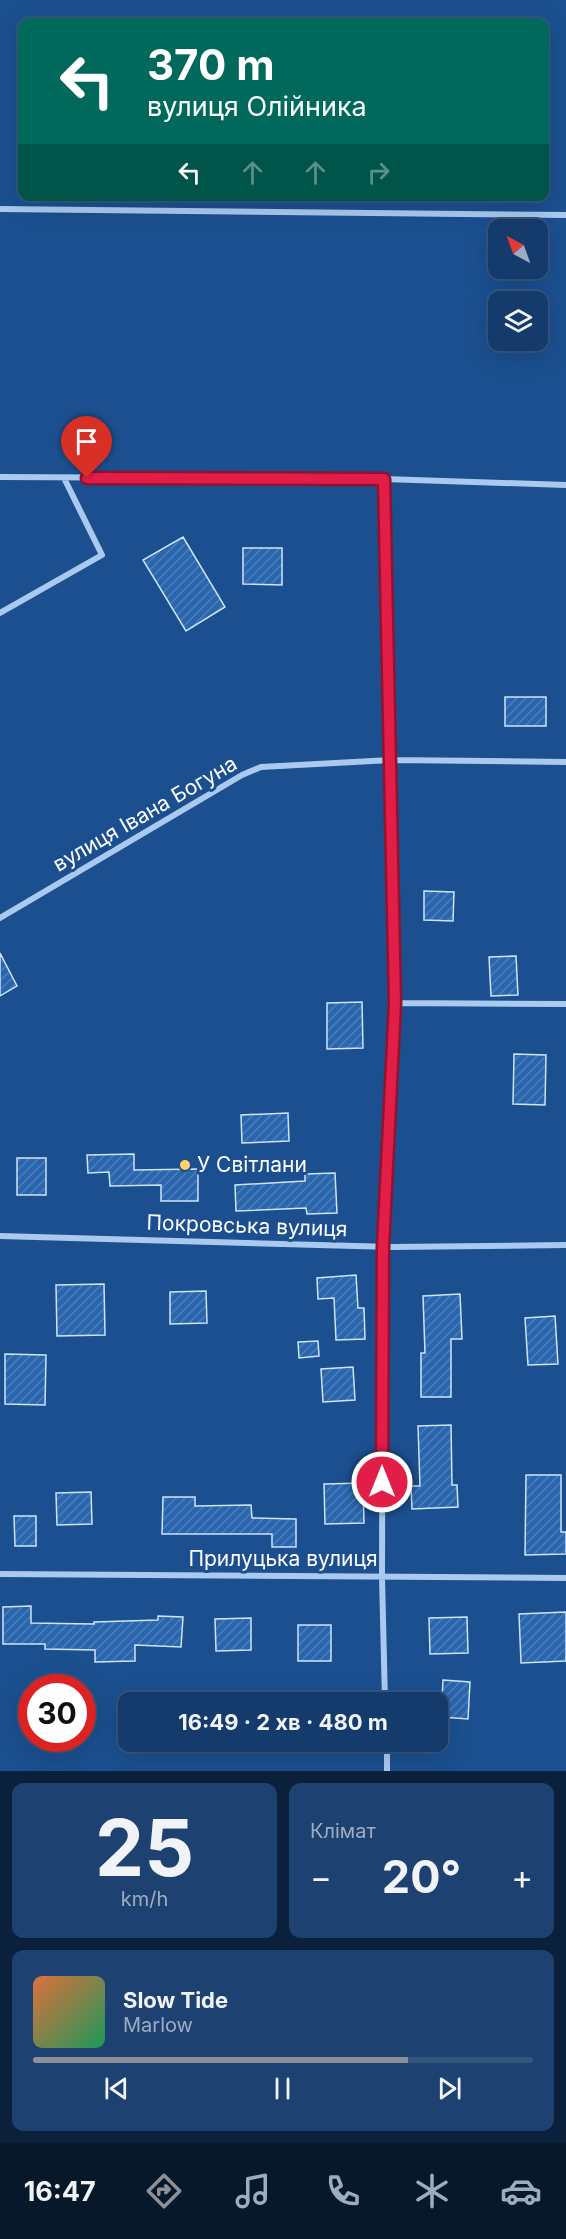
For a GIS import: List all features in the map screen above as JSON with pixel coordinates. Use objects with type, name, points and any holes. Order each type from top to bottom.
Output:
[{"type":"street","points":[[0,209],[566,215]]},
{"type":"street","points":[[0,477],[384,479],[566,485]]},
{"type":"street","points":[[0,613],[102,555],[64,478]]},
{"type":"street","points":[[384,479],[395,1003],[383,1247],[382,1577],[385,1692]]},
{"type":"street","name":"вулиця Івана Богуна","points":[[0,918],[242,775],[261,767],[391,760],[566,762]]},
{"type":"street","points":[[395,1003],[566,1004]]},
{"type":"street","name":"Покровська вулиця","points":[[0,1236],[383,1247],[566,1245]]},
{"type":"street","name":"Прилуцька вулиця","points":[[0,1574],[566,1578]]},
{"type":"street","points":[[387,1752],[387,1771]]},
{"type":"building","points":[[183,537],[225,607],[186,631],[143,560]]},
{"type":"building","points":[[243,548],[282,548],[282,585],[243,584]]},
{"type":"building","points":[[505,697],[546,697],[546,726],[505,726]]},
{"type":"building","points":[[424,891],[454,892],[453,921],[424,920]]},
{"type":"building","points":[[0,953],[17,986],[0,996]]},
{"type":"building","points":[[516,956],[518,995],[491,996],[489,957]]},
{"type":"building","points":[[362,1002],[363,1048],[327,1049],[327,1003]]},
{"type":"building","points":[[514,1054],[546,1055],[545,1105],[513,1104]]},
{"type":"building","points":[[288,1113],[289,1141],[242,1143],[241,1115]]},
{"type":"building","points":[[134,1154],[134,1170],[198,1169],[198,1201],[161,1201],[161,1185],[110,1186],[109,1172],[88,1173],[87,1155]]},
{"type":"building","points":[[17,1158],[46,1158],[46,1195],[17,1195]]},
{"type":"building","points":[[335,1173],[337,1213],[307,1214],[306,1208],[236,1211],[235,1185],[305,1181],[305,1174]]},
{"type":"building","points":[[356,1275],[358,1308],[364,1308],[365,1339],[336,1340],[334,1298],[318,1299],[317,1278]]},
{"type":"building","points":[[104,1284],[105,1335],[57,1336],[56,1285]]},
{"type":"building","points":[[206,1291],[207,1323],[170,1324],[170,1292]]},
{"type":"building","points":[[460,1294],[462,1339],[451,1339],[451,1397],[421,1397],[421,1353],[425,1353],[423,1296]]},
{"type":"building","points":[[555,1316],[558,1364],[528,1365],[525,1318]]},
{"type":"building","points":[[318,1341],[319,1356],[299,1358],[298,1342]]},
{"type":"building","points":[[5,1354],[46,1355],[45,1405],[5,1404]]},
{"type":"building","points":[[353,1367],[355,1400],[323,1402],[321,1369]]},
{"type":"building","points":[[451,1425],[452,1485],[457,1485],[458,1507],[412,1509],[411,1486],[420,1486],[418,1426]]},
{"type":"building","points":[[526,1475],[561,1475],[561,1532],[566,1532],[566,1554],[525,1555]]},
{"type":"building","points":[[363,1483],[364,1523],[325,1524],[324,1484]]},
{"type":"building","points":[[91,1492],[92,1524],[57,1525],[56,1493]]},
{"type":"building","points":[[163,1497],[195,1497],[195,1506],[251,1505],[252,1518],[296,1519],[296,1547],[272,1547],[272,1534],[162,1534]]},
{"type":"building","points":[[14,1516],[36,1516],[36,1546],[15,1546]]},
{"type":"building","points":[[31,1606],[31,1623],[94,1624],[94,1622],[158,1620],[158,1616],[183,1617],[181,1647],[135,1645],[135,1661],[95,1662],[95,1650],[45,1649],[45,1644],[3,1644],[3,1607]]},
{"type":"building","points":[[566,1612],[566,1661],[521,1663],[519,1614]]},
{"type":"building","points":[[467,1617],[468,1653],[430,1654],[429,1618]]},
{"type":"building","points":[[251,1618],[251,1650],[216,1651],[215,1619]]},
{"type":"building","points":[[298,1625],[331,1625],[331,1661],[298,1661]]},
{"type":"building","points":[[443,1680],[470,1682],[468,1719],[448,1718],[448,1692],[442,1692]]},
{"type":"place","name":"У Світлани","points":[[185,1165]]},
{"type":"route","points":[[87,478],[384,479],[395,1003],[383,1247],[382,1482]]}]
